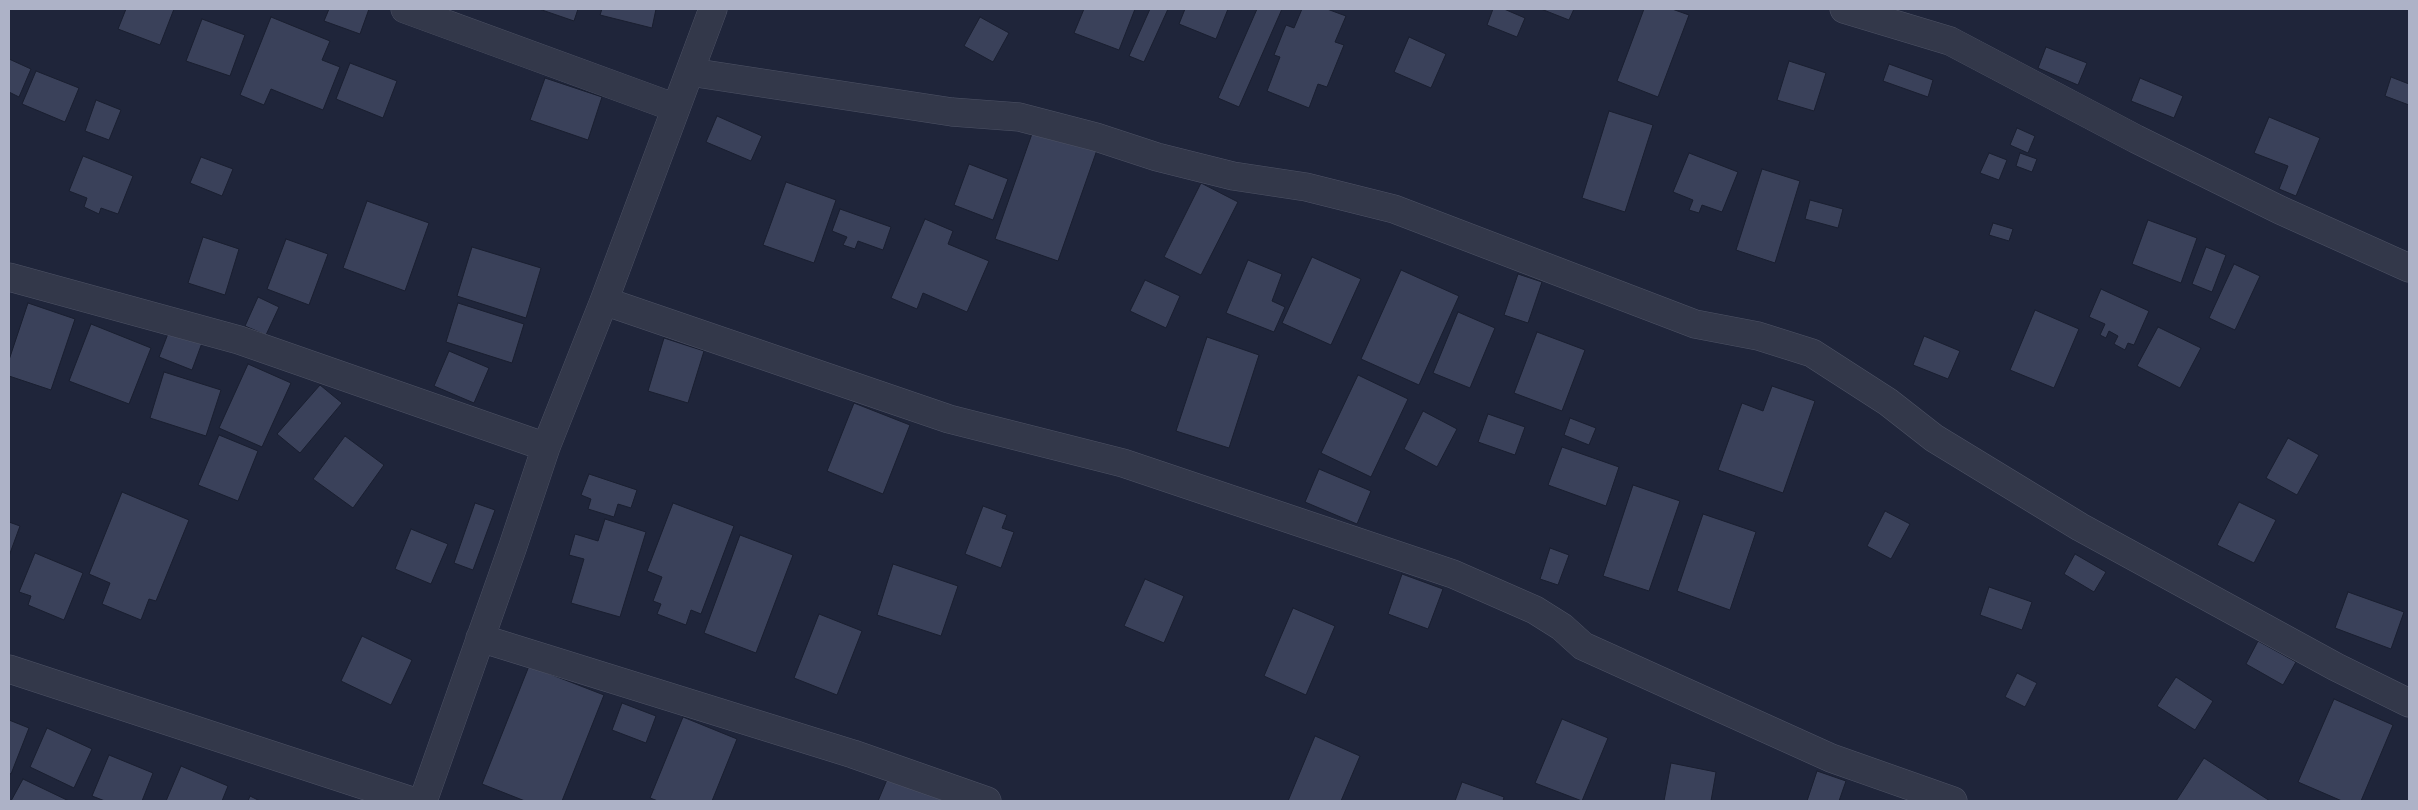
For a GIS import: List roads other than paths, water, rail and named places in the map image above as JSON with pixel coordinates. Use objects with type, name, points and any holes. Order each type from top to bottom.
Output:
[{"type":"street","points":[[405,9],[676,108]]},
{"type":"street","points":[[423,801],[546,447],[604,301],[713,9]]},
{"type":"street","points":[[1844,9],[1950,41],[2136,139],[2280,210],[2409,268]]},
{"type":"street","points":[[690,72],[952,112],[1019,117],[1096,137],[1157,157],[1232,176],[1306,187],[1394,209],[1695,324],[1758,336],[1812,352],[1888,402],[1934,438],[2080,527],[2336,668],[2409,703]]},
{"type":"street","points":[[9,277],[239,340],[546,447]]},
{"type":"street","points":[[604,301],[949,419],[1123,463],[1453,574],[1535,610],[1562,628],[1583,646],[1831,758],[1953,801]]},
{"type":"street","points":[[480,638],[825,746],[987,801]]},
{"type":"street","points":[[9,670],[412,801]]}]
